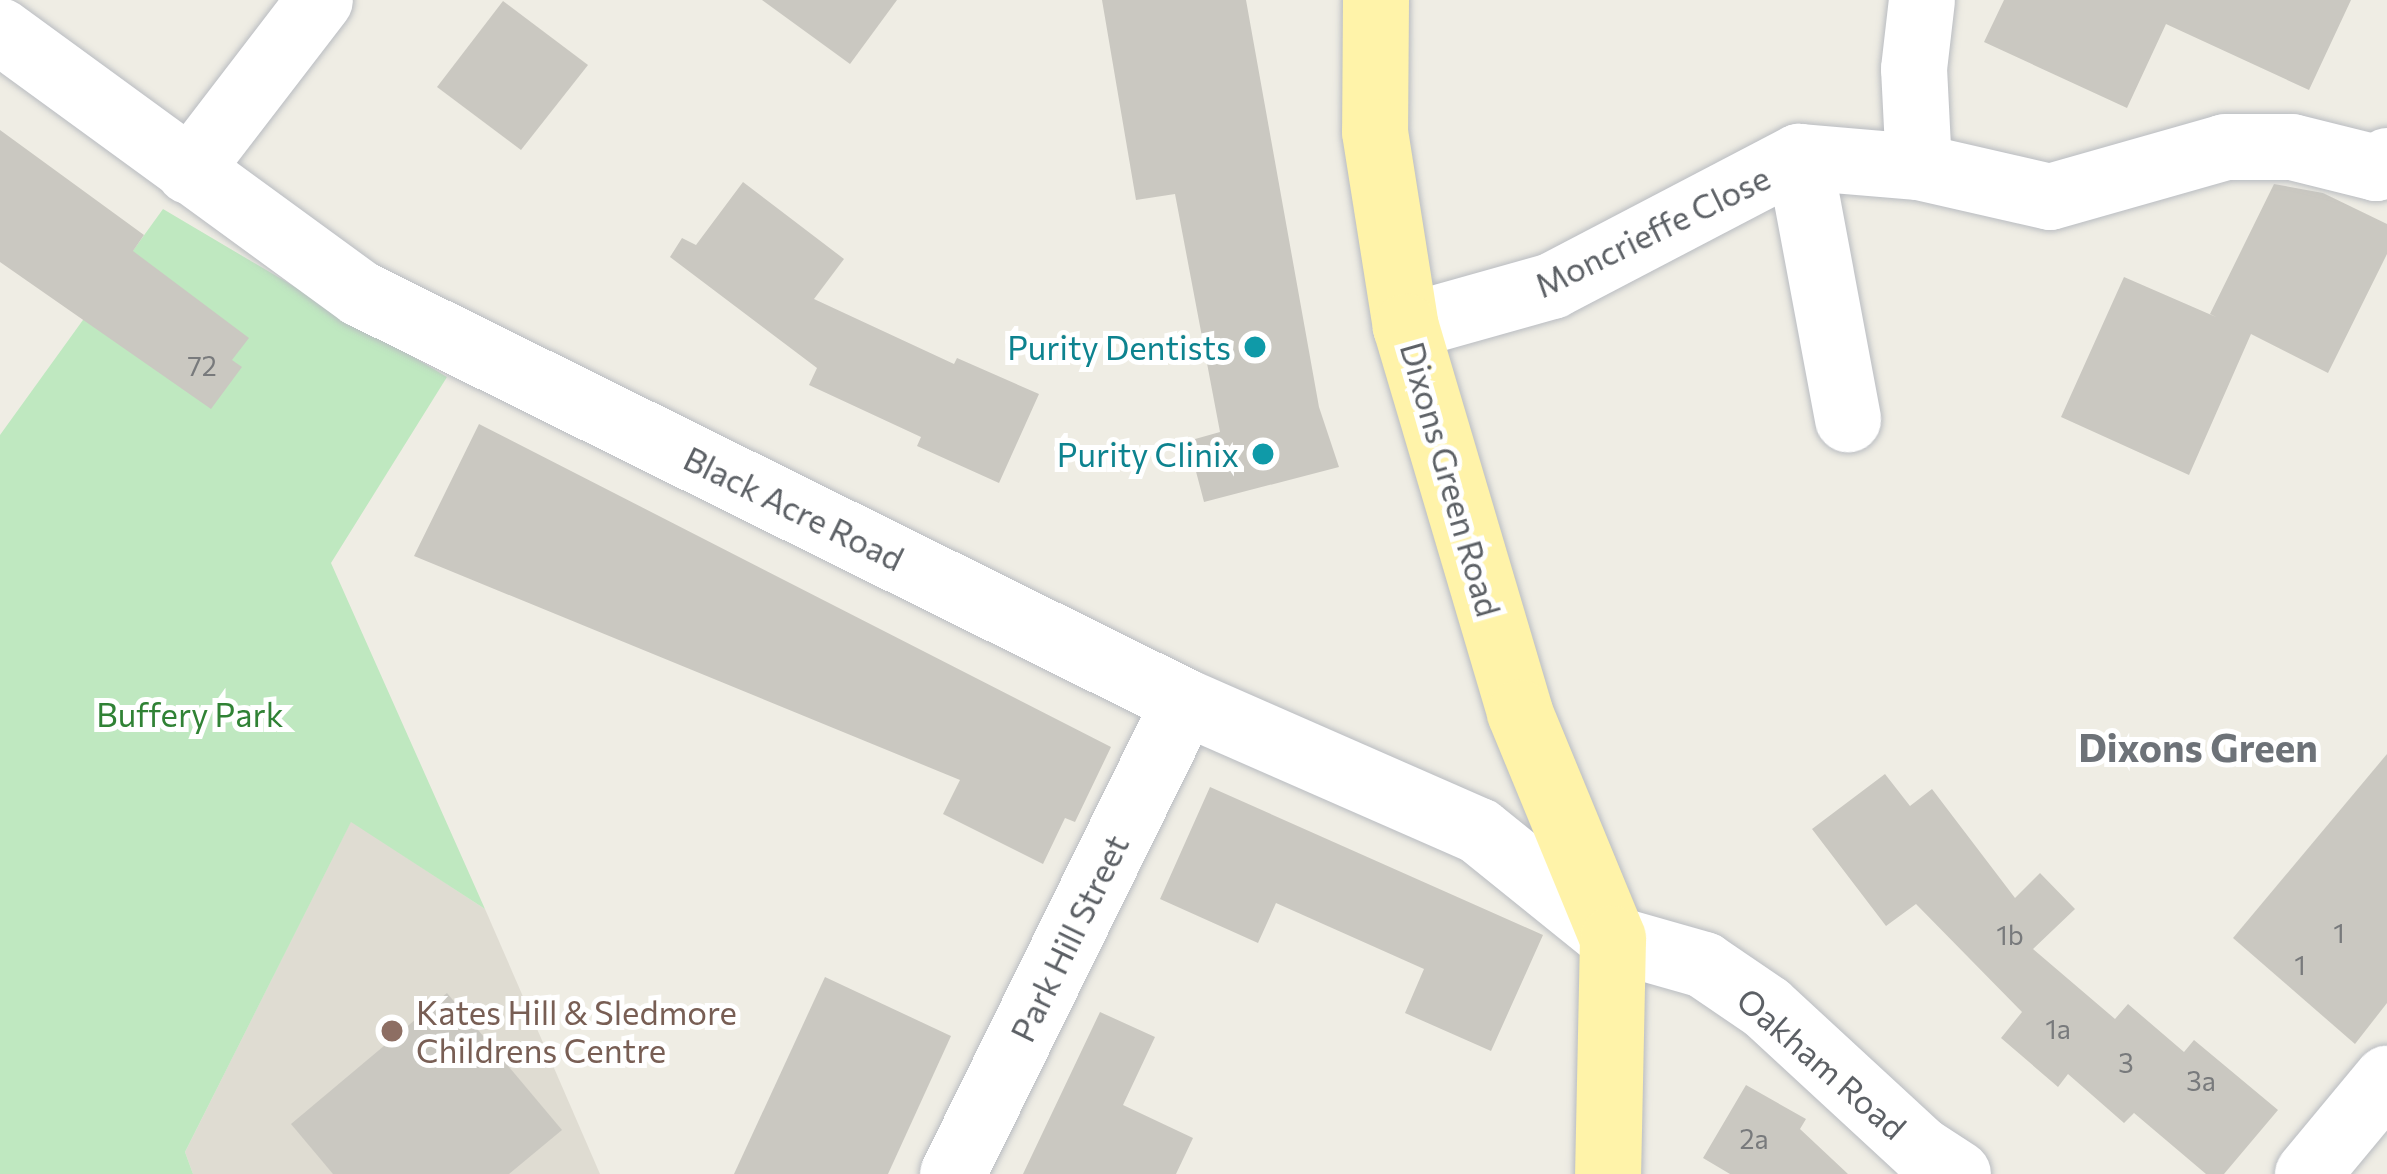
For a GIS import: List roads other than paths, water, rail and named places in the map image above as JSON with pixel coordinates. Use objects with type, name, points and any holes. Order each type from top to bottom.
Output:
[{"type":"main road","name":"Dixons Green Road","points":[[1376,0],[1375,132],[1406,327],[1520,713],[1612,939]]},
{"type":"main road","points":[[1608,1174],[1612,939]]},
{"type":"street","points":[[189,171],[320,0]]},
{"type":"street","points":[[1919,167],[1914,68],[1922,0]]},
{"type":"street","name":"Black Acre Road","points":[[0,31],[361,294],[1185,702],[1479,831],[1612,939]]},
{"type":"street","name":"Moncrieffe Close","points":[[1406,327],[1552,286],[1799,157],[1919,167],[2050,197],[2225,147],[2292,147],[2376,169],[2387,160]]},
{"type":"street","points":[[1799,157],[1848,419]]},
{"type":"street","name":"Park Hill Street","points":[[953,1174],[1185,702]]},
{"type":"street","name":"Oakham Road","points":[[1612,939],[1704,965],[1767,1008],[1921,1150],[1958,1174]]},
{"type":"street","points":[[2308,1174],[2387,1079]]},
{"type":"place","name":"Purity Dentists","points":[[1255,347]]},
{"type":"place","name":"Purity Clinix","points":[[1263,454]]},
{"type":"place","name":"Kates Hill & Sledmore Childrens Centre","points":[[392,1031]]},
{"type":"district","name":"Dixons Green","points":[[2198,746]]},
{"type":"park label","name":"Buffery Park","points":[[190,714]]}]
